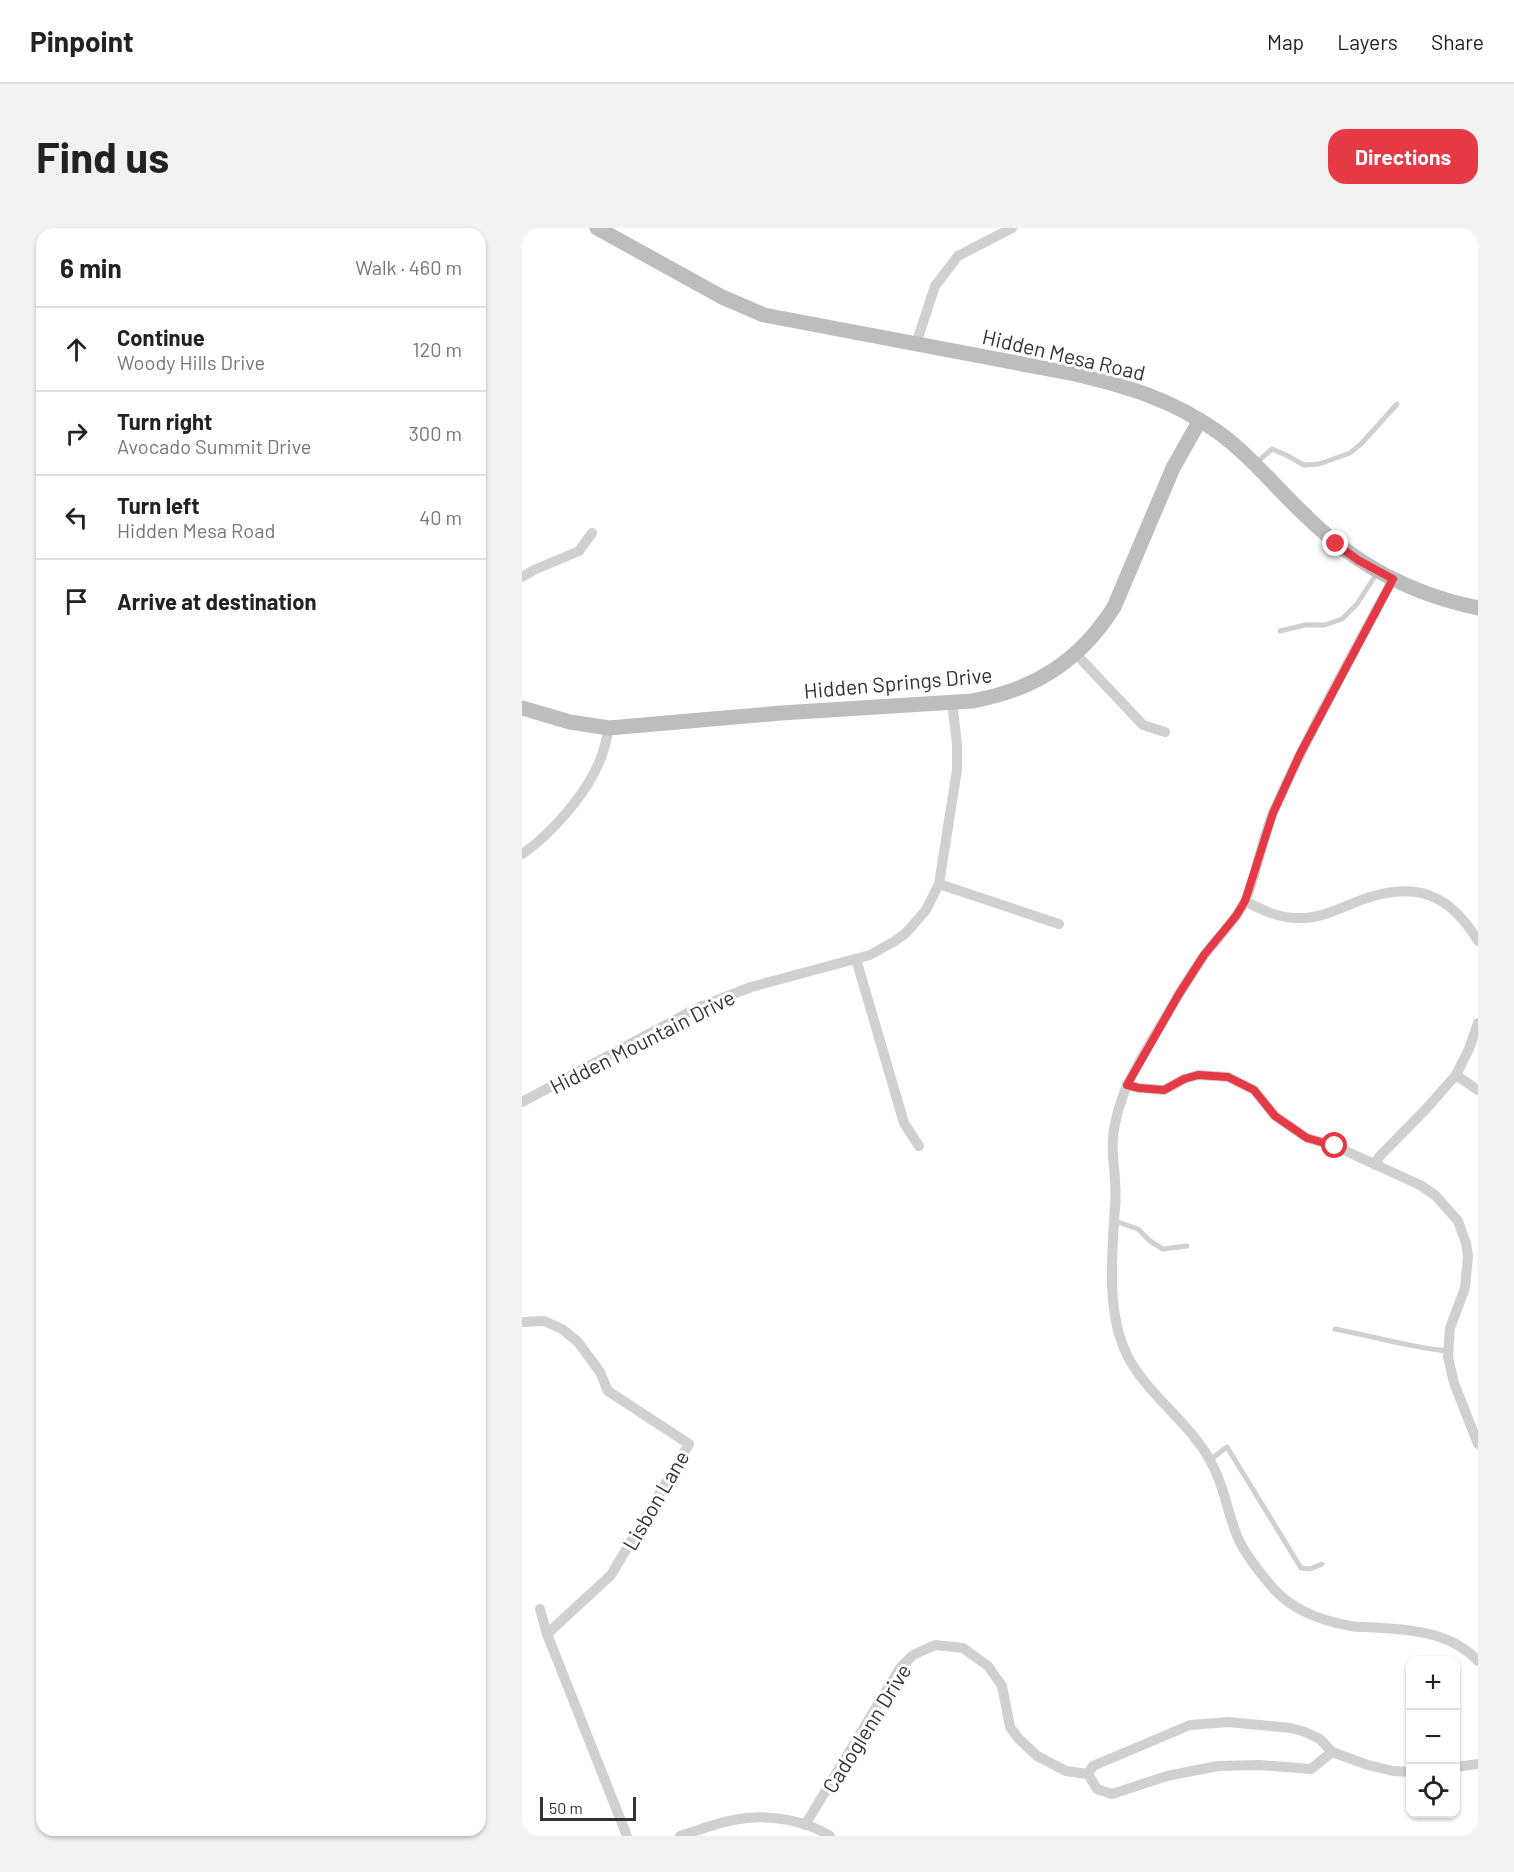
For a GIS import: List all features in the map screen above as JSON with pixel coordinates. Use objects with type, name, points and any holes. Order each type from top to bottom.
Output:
[{"type":"street","name":"Hidden Mesa Road","points":[[597,228],[722,297],[764,315],[1075,374],[1117,384],[1160,399],[1200,420],[1220,434],[1255,464],[1336,544],[1358,560],[1393,579],[1429,594],[1478,608]]},
{"type":"street","points":[[915,344],[935,286],[958,256],[1012,228]]},
{"type":"street","name":"Hidden Springs Drive","points":[[522,708],[570,722],[609,728],[781,713],[952,702],[1010,692],[1046,676],[1076,654],[1097,632],[1114,607],[1173,468],[1200,420]]},
{"type":"street","points":[[522,577],[579,551],[592,533]]},
{"type":"street","points":[[1393,579],[1300,754],[1273,813],[1245,901],[1236,916],[1204,955],[1179,994],[1127,1085],[1118,1107],[1112,1150],[1116,1207],[1113,1220],[1111,1280],[1119,1333],[1127,1355],[1146,1386],[1186,1426],[1210,1460],[1224,1490],[1238,1538],[1252,1561],[1276,1591],[1305,1613],[1353,1627],[1419,1631],[1443,1637],[1465,1650],[1478,1662]]},
{"type":"street","points":[[1076,654],[1143,725],[1165,732]]},
{"type":"street","name":"Hidden Mountain Drive","points":[[522,1102],[697,1008],[751,987],[856,959],[883,949],[906,933],[926,910],[939,884],[957,770],[957,744],[952,702]]},
{"type":"street","points":[[522,854],[554,826],[586,784],[601,757],[609,728]]},
{"type":"street","points":[[939,884],[1059,924]]},
{"type":"street","points":[[1245,901],[1270,914],[1302,918],[1322,915],[1366,898],[1402,890],[1420,892],[1442,901],[1460,915],[1478,941]]},
{"type":"street","points":[[856,959],[904,1123],[919,1146]]},
{"type":"street","points":[[1375,1165],[1379,1157],[1456,1075],[1478,1023]]},
{"type":"street","points":[[1127,1085],[1164,1090],[1184,1079],[1198,1075],[1228,1077],[1254,1090],[1275,1116],[1307,1138],[1335,1146],[1420,1185],[1435,1195],[1458,1221],[1466,1243],[1468,1256],[1465,1288],[1450,1328],[1449,1351],[1454,1383],[1478,1444]]},
{"type":"street","points":[[1456,1075],[1478,1090]]},
{"type":"street","name":"Lisbon Lane","points":[[522,1322],[544,1321],[562,1329],[578,1342],[600,1372],[608,1391],[689,1444],[611,1575],[547,1634]]},
{"type":"street","points":[[540,1609],[547,1634],[627,1836]]},
{"type":"street","name":"Cadoglenn Drive","points":[[805,1825],[900,1668],[913,1655],[935,1645],[963,1648],[988,1666],[1002,1686],[1010,1726],[1018,1738],[1037,1756],[1066,1771],[1088,1774],[1097,1789],[1112,1794],[1167,1776],[1218,1766],[1311,1769],[1332,1752]]},
{"type":"street","points":[[1088,1774],[1093,1766],[1190,1725],[1228,1722],[1291,1728],[1320,1739],[1332,1752],[1368,1765],[1406,1772]]},
{"type":"street","points":[[1460,1766],[1478,1764]]},
{"type":"street","points":[[680,1836],[739,1819],[769,1817],[805,1825],[830,1836]]},
{"type":"lane","points":[[1255,464],[1272,449],[1304,465],[1319,464],[1350,453],[1397,404]]},
{"type":"lane","points":[[1280,631],[1305,625],[1325,625],[1342,619],[1358,604],[1378,571]]},
{"type":"lane","points":[[1113,1220],[1138,1229],[1150,1241],[1163,1249],[1186,1246]]},
{"type":"lane","points":[[1335,1329],[1386,1339],[1421,1349],[1449,1351]]},
{"type":"lane","points":[[1210,1460],[1227,1447],[1301,1568],[1310,1569],[1322,1564]]},
{"type":"route","points":[[1335,1146],[1307,1138],[1275,1116],[1254,1090],[1228,1077],[1198,1075],[1184,1079],[1164,1090],[1127,1085],[1204,955],[1236,916],[1245,901],[1273,813],[1300,754],[1393,579],[1358,560],[1336,544]]}]
